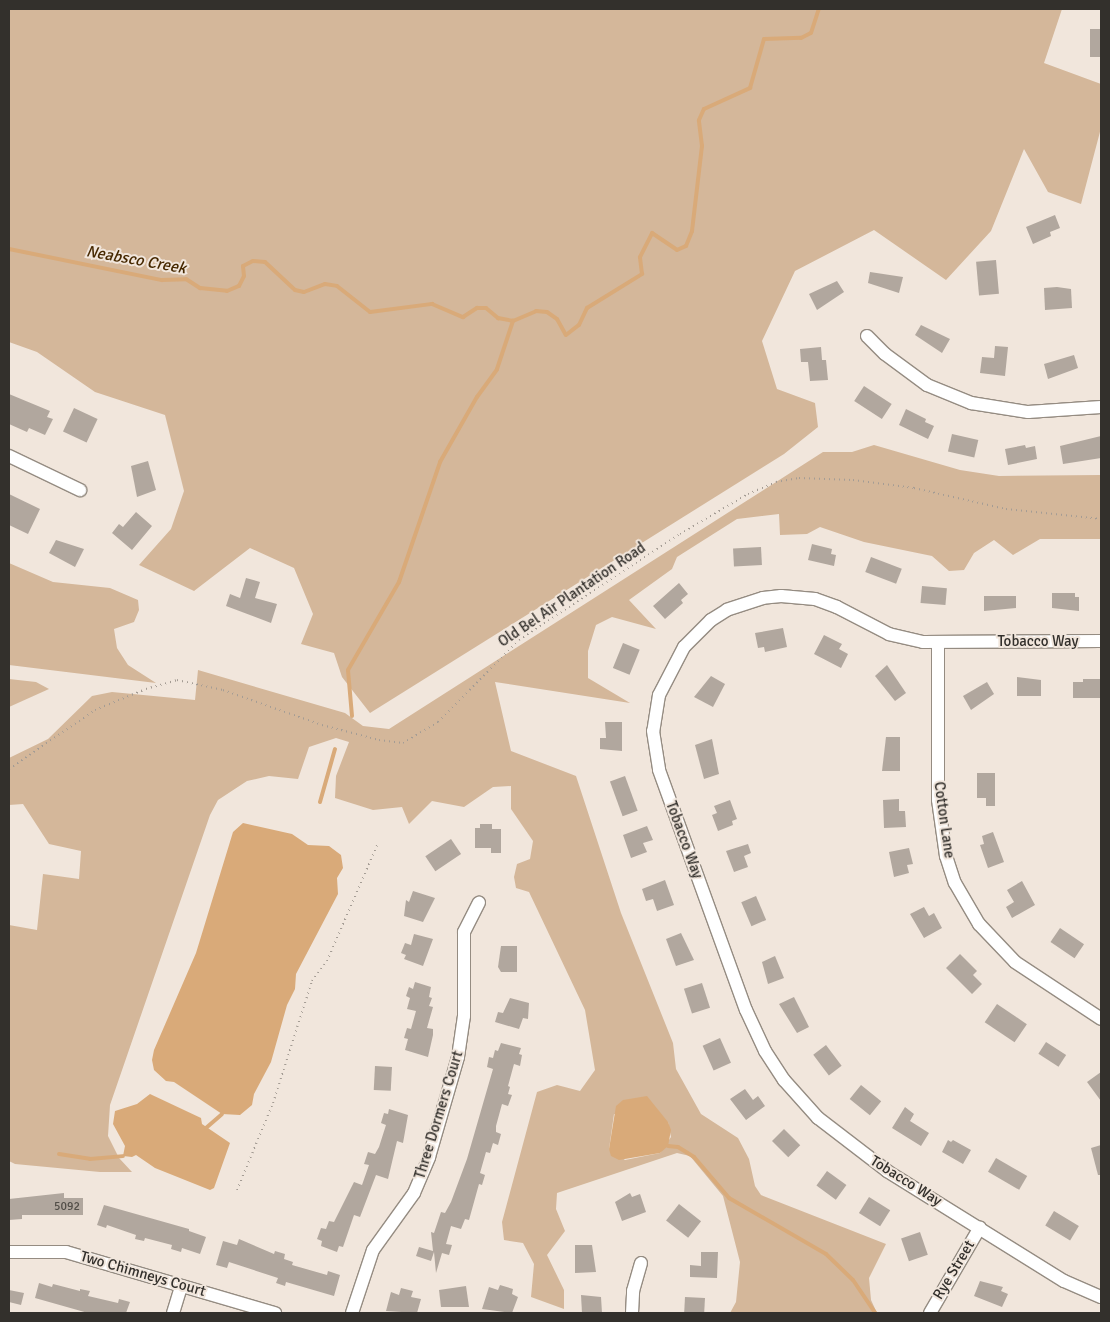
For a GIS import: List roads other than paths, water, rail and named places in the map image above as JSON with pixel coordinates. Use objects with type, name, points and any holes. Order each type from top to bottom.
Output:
[{"type":"street","points":[[867,336],[885,354],[927,385],[971,403],[1028,412],[1101,407]]},
{"type":"street","points":[[9,456],[80,490]]},
{"type":"street","name":"Tobacco Way","points":[[1101,641],[938,642],[889,634],[837,607],[815,600],[781,596],[744,603],[711,620],[684,647],[659,695],[653,731],[659,770],[746,1010],[765,1051],[784,1080],[812,1113],[854,1148],[1064,1281],[1101,1297]]},
{"type":"street","name":"Cotton Lane","points":[[938,642],[938,800],[946,856],[956,883],[979,924],[1015,962],[1101,1020]]},
{"type":"street","name":"Three Dormers Court","points":[[352,1313],[373,1250],[414,1193],[429,1157],[458,1057],[464,1016],[464,932],[479,903]]},
{"type":"street","name":"Rye Street","points":[[930,1313],[980,1227]]},
{"type":"street","name":"Two Chimneys Court","points":[[9,1252],[66,1252],[275,1313]]},
{"type":"street","points":[[632,1313],[633,1291],[641,1263]]},
{"type":"street","points":[[173,1313],[182,1286]]},
{"type":"waterway","name":"Neabsco Creek","points":[[9,249],[162,280],[186,279],[200,288],[227,291],[239,286],[244,276],[243,266],[253,261],[265,262],[295,290],[304,292],[325,284],[337,286],[370,312],[432,304],[463,317],[477,308],[486,308],[498,318],[513,321],[536,311],[547,312],[557,319],[566,335],[579,325],[587,308],[642,274],[640,257],[652,233],[677,250],[686,246],[692,231],[702,146],[699,120],[704,109],[750,88],[764,39],[801,38],[811,33],[819,9]]},
{"type":"waterway","points":[[352,716],[348,670],[399,582],[440,462],[477,397],[497,369],[513,321]]},
{"type":"waterway","points":[[320,802],[335,749]]},
{"type":"waterway","points":[[206,1128],[222,1114]]},
{"type":"waterway","points":[[668,1146],[678,1147],[694,1157],[729,1198],[826,1254],[853,1280],[875,1313]]},
{"type":"waterway","points":[[59,1154],[90,1159],[123,1156]]}]
